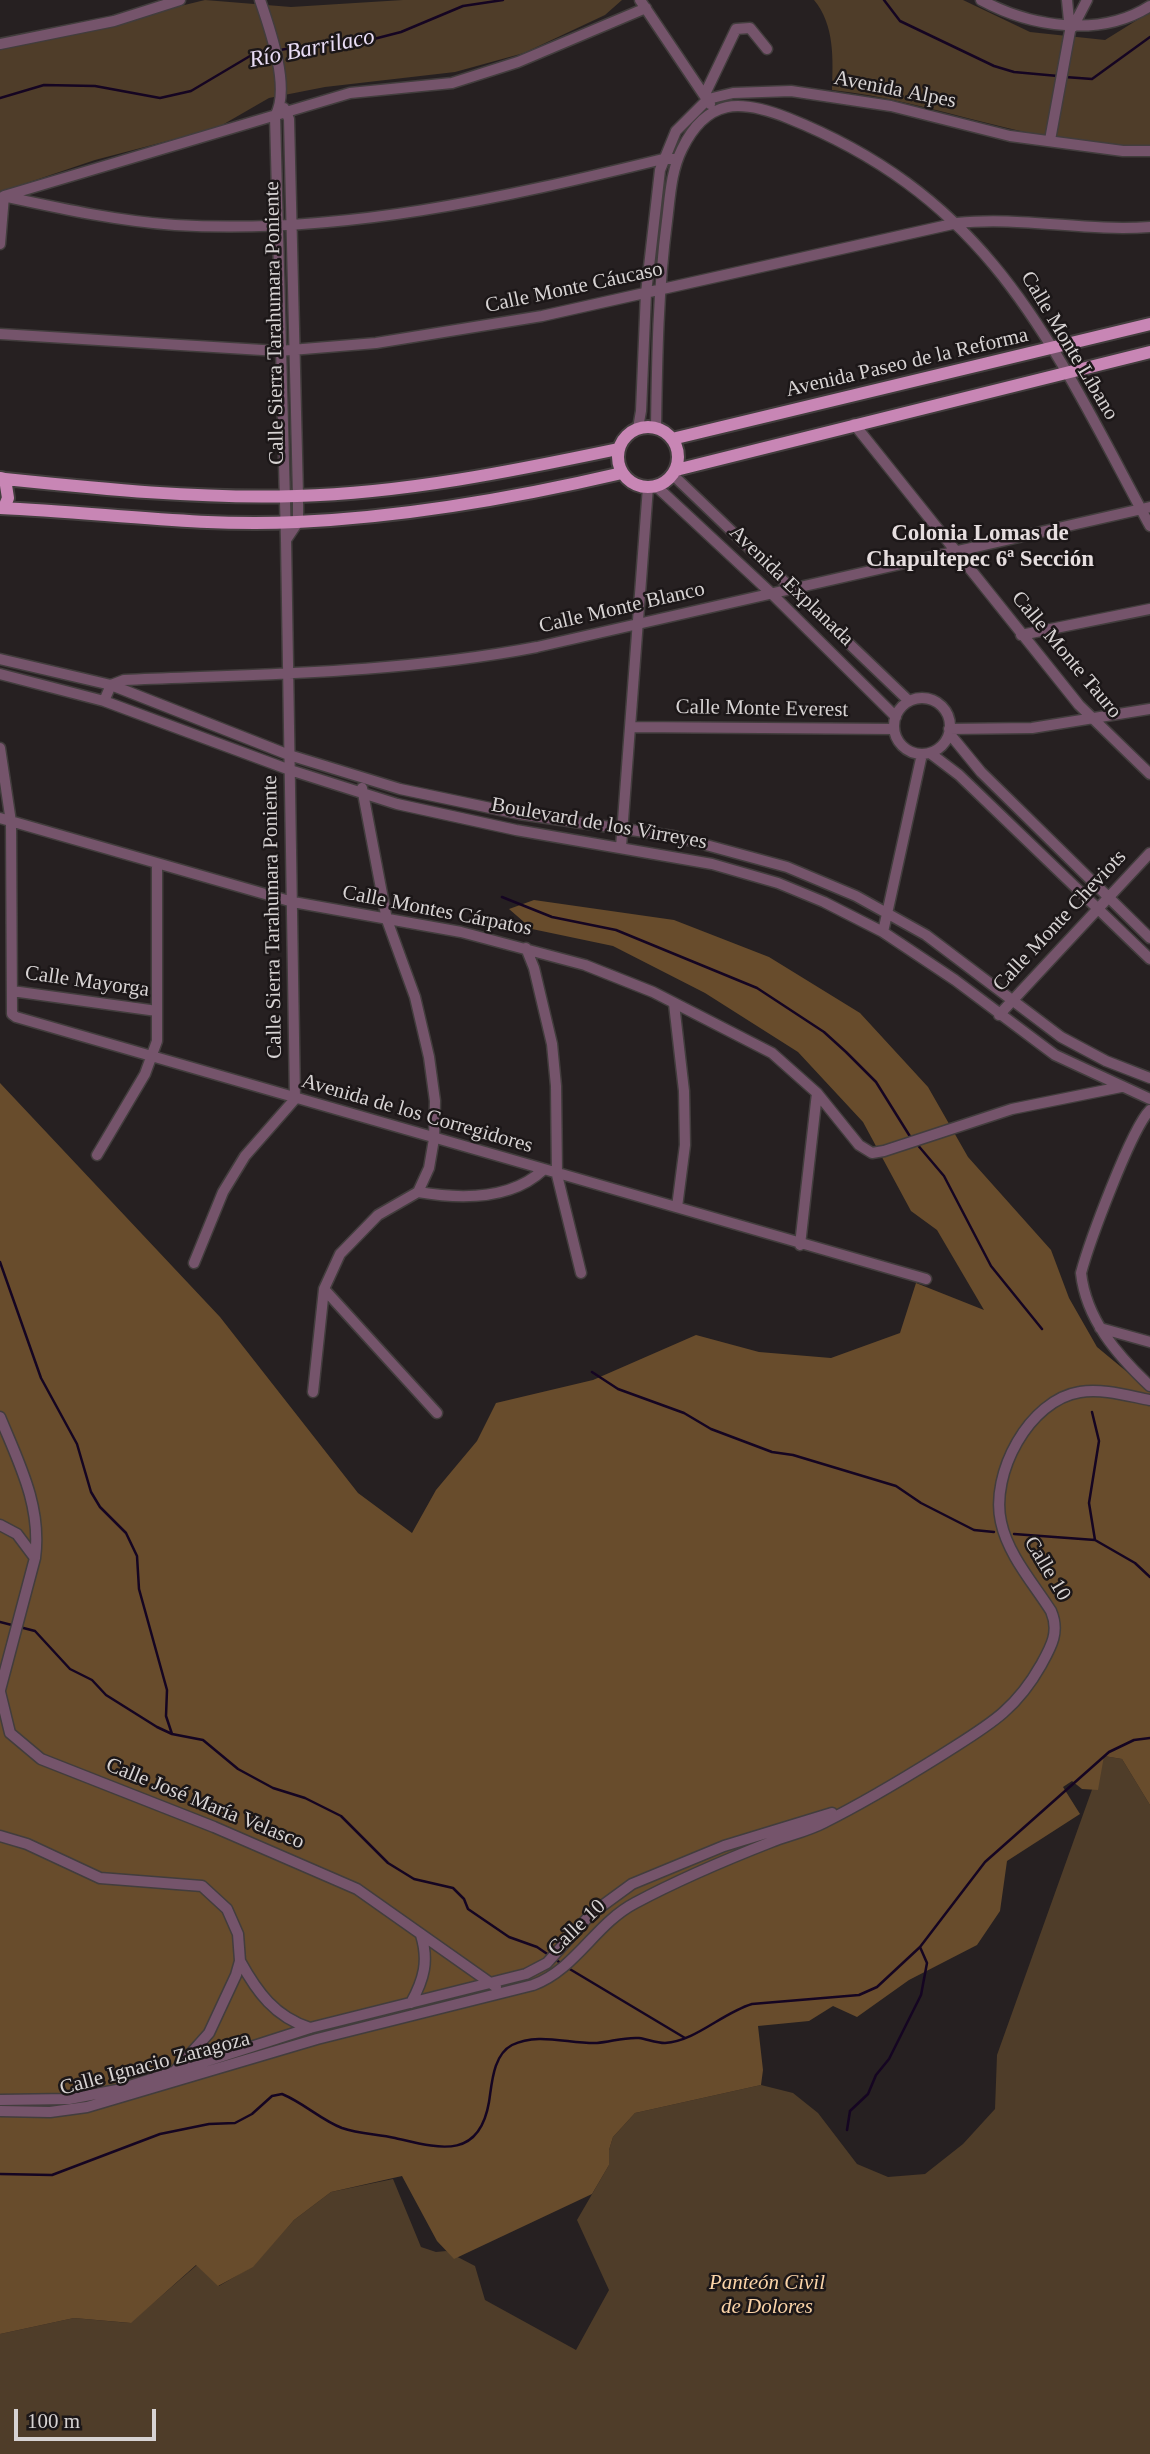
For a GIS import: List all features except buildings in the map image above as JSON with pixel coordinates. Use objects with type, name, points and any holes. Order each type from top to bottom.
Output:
[{"type":"main road","name":"Avenida Paseo de la Reforma","points":[[672,439],[1150,324]]},
{"type":"main road","points":[[618,449],[622,474],[634,484],[652,487],[674,472],[854,424],[1150,352]]},
{"type":"main road","points":[[2,479],[133,492],[298,496],[454,480],[536,468],[618,449],[629,433],[638,428],[656,427],[672,439],[677,448],[674,472]]},
{"type":"main road","points":[[2,479],[8,488],[2,508],[134,520],[284,523],[454,508],[622,474]]},
{"type":"street","points":[[0,44],[114,21],[180,0]]},
{"type":"street","name":"Calle Sierra Tarahumara Poniente","points":[[260,0],[272,37],[284,109],[292,224],[298,522]]},
{"type":"street","points":[[981,0],[1032,21],[1070,29],[1124,20],[1150,6]]},
{"type":"street","points":[[1050,140],[1070,29],[1067,0]]},
{"type":"street","points":[[1070,29],[1087,0]]},
{"type":"street","points":[[2,196],[275,116],[284,109],[350,93],[452,83],[518,62],[643,4],[713,110],[691,135],[677,159],[659,290],[656,427]]},
{"type":"street","points":[[638,428],[646,293],[663,159],[676,131],[706,97],[736,29],[750,29],[767,48]]},
{"type":"street","name":"Avenida Alpes","points":[[706,97],[791,91],[891,106],[1010,136],[1123,151],[1150,151]]},
{"type":"street","points":[[759,108],[764,93]]},
{"type":"street","name":"Calle Monte Líbano","points":[[713,110],[737,105],[759,108],[814,129],[881,164],[918,189],[957,223],[1014,288],[1145,508],[1150,526]]},
{"type":"street","name":"Calle Sierra Tarahumara Poniente","points":[[275,116],[286,540],[295,1099]]},
{"type":"street","points":[[2,196],[88,215],[173,225],[276,225],[368,218],[485,201],[663,159],[677,159]]},
{"type":"street","points":[[0,244],[2,196]]},
{"type":"street","name":"Calle Monte Cáucaso","points":[[0,334],[295,351],[472,330],[957,223],[990,219],[1102,228],[1150,227]]},
{"type":"street","name":"Calle Monte Tauro","points":[[854,424],[1021,635],[1093,720],[1150,774]]},
{"type":"street","name":"Avenida Explanada","points":[[674,472],[909,701]]},
{"type":"street","points":[[621,847],[636,625],[652,487]]},
{"type":"street","name":"Avenida Explanada","points":[[652,487],[772,594],[896,716]]},
{"type":"street","name":"Calle Monte Blanco","points":[[111,685],[124,680],[406,667],[464,661],[636,625],[1145,508]]},
{"type":"street","points":[[286,540],[298,522]]},
{"type":"street","points":[[1021,635],[1150,609]]},
{"type":"street","name":"Boulevard de los Virreyes","points":[[0,659],[111,685],[289,755],[400,789],[519,814],[622,828],[749,855],[820,879],[889,913],[926,935],[1077,1047],[1150,1079]]},
{"type":"street","name":"Boulevard de los Virreyes","points":[[0,674],[104,701],[290,770],[363,793],[516,830],[621,847],[746,873],[824,902],[883,932],[955,980],[1055,1055],[1150,1099]]},
{"type":"street","points":[[104,701],[111,685]]},
{"type":"street","points":[[1150,938],[970,761],[949,731],[946,712],[934,701],[917,698],[909,701],[896,716],[894,729],[901,744],[926,753],[959,775],[1150,959]]},
{"type":"street","points":[[949,731],[1032,728],[1150,709]]},
{"type":"street","name":"Calle Monte Everest","points":[[630,727],[894,729]]},
{"type":"street","points":[[883,932],[926,753],[943,744],[949,731]]},
{"type":"street","points":[[0,748],[11,822],[12,991]]},
{"type":"street","points":[[361,777],[387,920],[415,997],[429,1057],[435,1101],[434,1139],[429,1168],[418,1192]]},
{"type":"street","name":"Calle Montes Cárpatos","points":[[0,818],[293,902],[461,932],[526,948],[610,974],[772,1052],[817,1093],[859,1145],[872,1153],[1058,1098],[1121,1087]]},
{"type":"street","name":"Calle Monte Cheviots","points":[[999,1015],[1107,896],[1150,853]]},
{"type":"street","points":[[97,1155],[154,1057],[157,1011],[156,864]]},
{"type":"street","points":[[526,948],[534,968],[552,1044],[556,1086],[557,1175],[580,1273]]},
{"type":"street","name":"Calle Mayorga","points":[[12,991],[157,1011]]},
{"type":"street","name":"Avenida de los Corregidores","points":[[12,991],[12,1014],[23,1020],[926,1279]]},
{"type":"street","points":[[674,1004],[684,1091],[685,1146],[677,1207]]},
{"type":"street","points":[[800,1245],[817,1093]]},
{"type":"street","points":[[194,1263],[223,1192],[245,1156],[295,1099]]},
{"type":"street","points":[[1150,1110],[1126,1156],[1081,1273],[1083,1291],[1099,1328],[1130,1367],[1150,1386]]},
{"type":"street","points":[[313,1392],[324,1289],[340,1254],[361,1229],[378,1215],[418,1192],[471,1196],[514,1188],[531,1180],[542,1170]]},
{"type":"street","points":[[324,1289],[437,1413]]},
{"type":"street","points":[[1099,1328],[1150,1342]]},
{"type":"street","name":"Calle 10","points":[[402,2017],[505,1993],[543,1981],[561,1971],[604,1926],[633,1903],[719,1863],[825,1822],[884,1791],[982,1730],[1011,1707],[1022,1697],[1048,1652],[1055,1636],[1055,1622],[1009,1545],[1001,1522],[1001,1478],[1010,1453],[1038,1416],[1065,1396],[1083,1391],[1150,1399]]},
{"type":"street","name":"Calle José María Velasco","points":[[0,1417],[36,1512],[38,1532],[28,1593],[0,1691],[10,1733],[41,1759],[144,1798],[345,1884],[505,1993]]},
{"type":"street","points":[[0,1525],[16,1534],[35,1558]]},
{"type":"street","name":"Calle 10","points":[[411,2002],[526,1974],[550,1960],[591,1914],[632,1884],[737,1841],[846,1810]]},
{"type":"street","name":"Calle Ignacio Zaragoza","points":[[0,1836],[45,1852],[100,1878],[202,1886],[228,1909],[238,1934],[240,1961],[231,1990],[209,2033],[172,2073]]},
{"type":"street","points":[[402,2017],[422,1980],[427,1963],[421,1934]]},
{"type":"street","name":"Calle Ignacio Zaragoza","points":[[240,1961],[259,1993],[275,2010],[292,2022],[310,2028]]},
{"type":"street","name":"Calle Ignacio Zaragoza","points":[[0,2100],[92,2095],[172,2073],[310,2028],[411,2002]]},
{"type":"street","name":"Calle Ignacio Zaragoza","points":[[0,2111],[50,2112],[87,2107],[317,2039],[402,2017]]},
{"type":"street","points":[[310,2028],[317,2039]]},
{"type":"green space","points":[[205,0],[291,7],[403,0],[622,0],[605,15],[524,53],[455,72],[325,87],[269,98],[217,128],[95,160],[0,192],[0,50]]},
{"type":"green space","points":[[814,0],[963,0],[1030,32],[1105,40],[1150,12],[1150,147],[1069,141],[911,104],[832,90],[829,32],[826,20]]},
{"type":"green space","name":"Panteón Civil de Dolores","points":[[1104,1756],[1122,1759],[1150,1805],[1150,2454],[0,2454],[0,2334],[74,2318],[130,2323],[197,2265],[219,2286],[253,2266],[294,2220],[331,2192],[393,2179],[421,2247],[436,2252],[446,2251],[475,2266],[485,2300],[576,2350],[609,2290],[577,2220],[609,2165],[609,2150],[613,2137],[635,2113],[761,2085],[793,2093],[818,2113],[857,2164],[888,2177],[925,2174],[963,2144],[995,2109],[997,2055]]},
{"type":"shaded area","points":[[534,900],[674,920],[769,957],[860,1013],[928,1087],[968,1157],[1051,1250],[1069,1298],[1097,1347],[1150,1391],[1150,1805],[1122,1759],[1104,1756],[1098,1790],[1082,1789],[1072,1781],[1063,1787],[1080,1814],[1007,1861],[1000,1911],[977,1945],[909,1980],[857,2017],[833,2006],[809,2021],[758,2026],[763,2070],[761,2085],[635,2113],[613,2137],[609,2150],[609,2165],[592,2194],[454,2259],[437,2241],[402,2176],[331,2192],[294,2220],[253,2267],[218,2286],[196,2265],[131,2323],[74,2318],[0,2334],[0,1083],[220,1317],[358,1493],[412,1533],[436,1490],[477,1441],[496,1403],[593,1380],[696,1335],[759,1352],[831,1358],[900,1333],[916,1283],[984,1310],[937,1230],[911,1211],[863,1122],[798,1052],[705,993],[613,946],[532,929],[509,909]]},
{"type":"waterway","name":"Río Barrilaco","points":[[280,50],[320,43],[366,41],[401,32],[463,6],[503,0]]},
{"type":"waterway","name":"Río Barrilaco","points":[[884,0],[900,21],[994,66],[1014,72],[1058,76]]},
{"type":"waterway","name":"Río Barrilaco","points":[[1065,77],[1092,79],[1150,37]]},
{"type":"waterway","name":"Río Barrilaco","points":[[0,98],[44,85],[95,86],[160,98],[191,91],[250,56],[273,51]]},
{"type":"waterway","points":[[502,897],[552,917],[616,930],[757,988],[824,1032],[846,1052],[876,1082],[911,1138]]},
{"type":"waterway","points":[[916,1143],[944,1176],[991,1266],[1042,1329]]},
{"type":"waterway","points":[[0,1262],[41,1378],[77,1444],[91,1492],[100,1507],[126,1533],[137,1556],[139,1589],[167,1690],[166,1716],[172,1734]]},
{"type":"waterway","points":[[592,1372],[618,1389],[684,1413],[711,1429],[772,1452],[793,1455],[896,1486],[921,1503],[974,1530],[994,1532]]},
{"type":"waterway","points":[[1092,1412],[1099,1441],[1089,1503],[1095,1540]]},
{"type":"waterway","points":[[1014,1534],[1095,1540],[1135,1563],[1150,1577]]},
{"type":"waterway","points":[[0,1622],[35,1631],[70,1669],[92,1680],[106,1695],[157,1727],[172,1734],[203,1740],[238,1769],[273,1788],[305,1798],[341,1816],[388,1863],[414,1879],[453,1888],[464,1899],[468,1909],[509,1937],[537,1947],[562,1964]]},
{"type":"waterway","points":[[0,2174],[52,2175],[160,2134],[209,2124],[235,2123],[252,2114],[272,2096],[282,2094],[334,2125],[348,2130],[426,2145],[454,2146],[466,2142],[476,2134],[484,2121],[497,2062],[506,2050],[522,2041],[543,2039],[597,2043],[639,2038],[665,2043],[687,2037],[752,2004],[859,1995],[877,1987],[920,1947],[985,1862],[1109,1752],[1134,1740],[1150,1738]]},
{"type":"waterway","points":[[847,2130],[850,2111],[868,2094],[921,1995],[927,1963],[920,1947]]},
{"type":"waterway","points":[[568,1968],[685,2038]]},
{"type":"district","name":"Colonia Lomas de Chapultepec 6ª Sección","points":[[980,547]]}]
